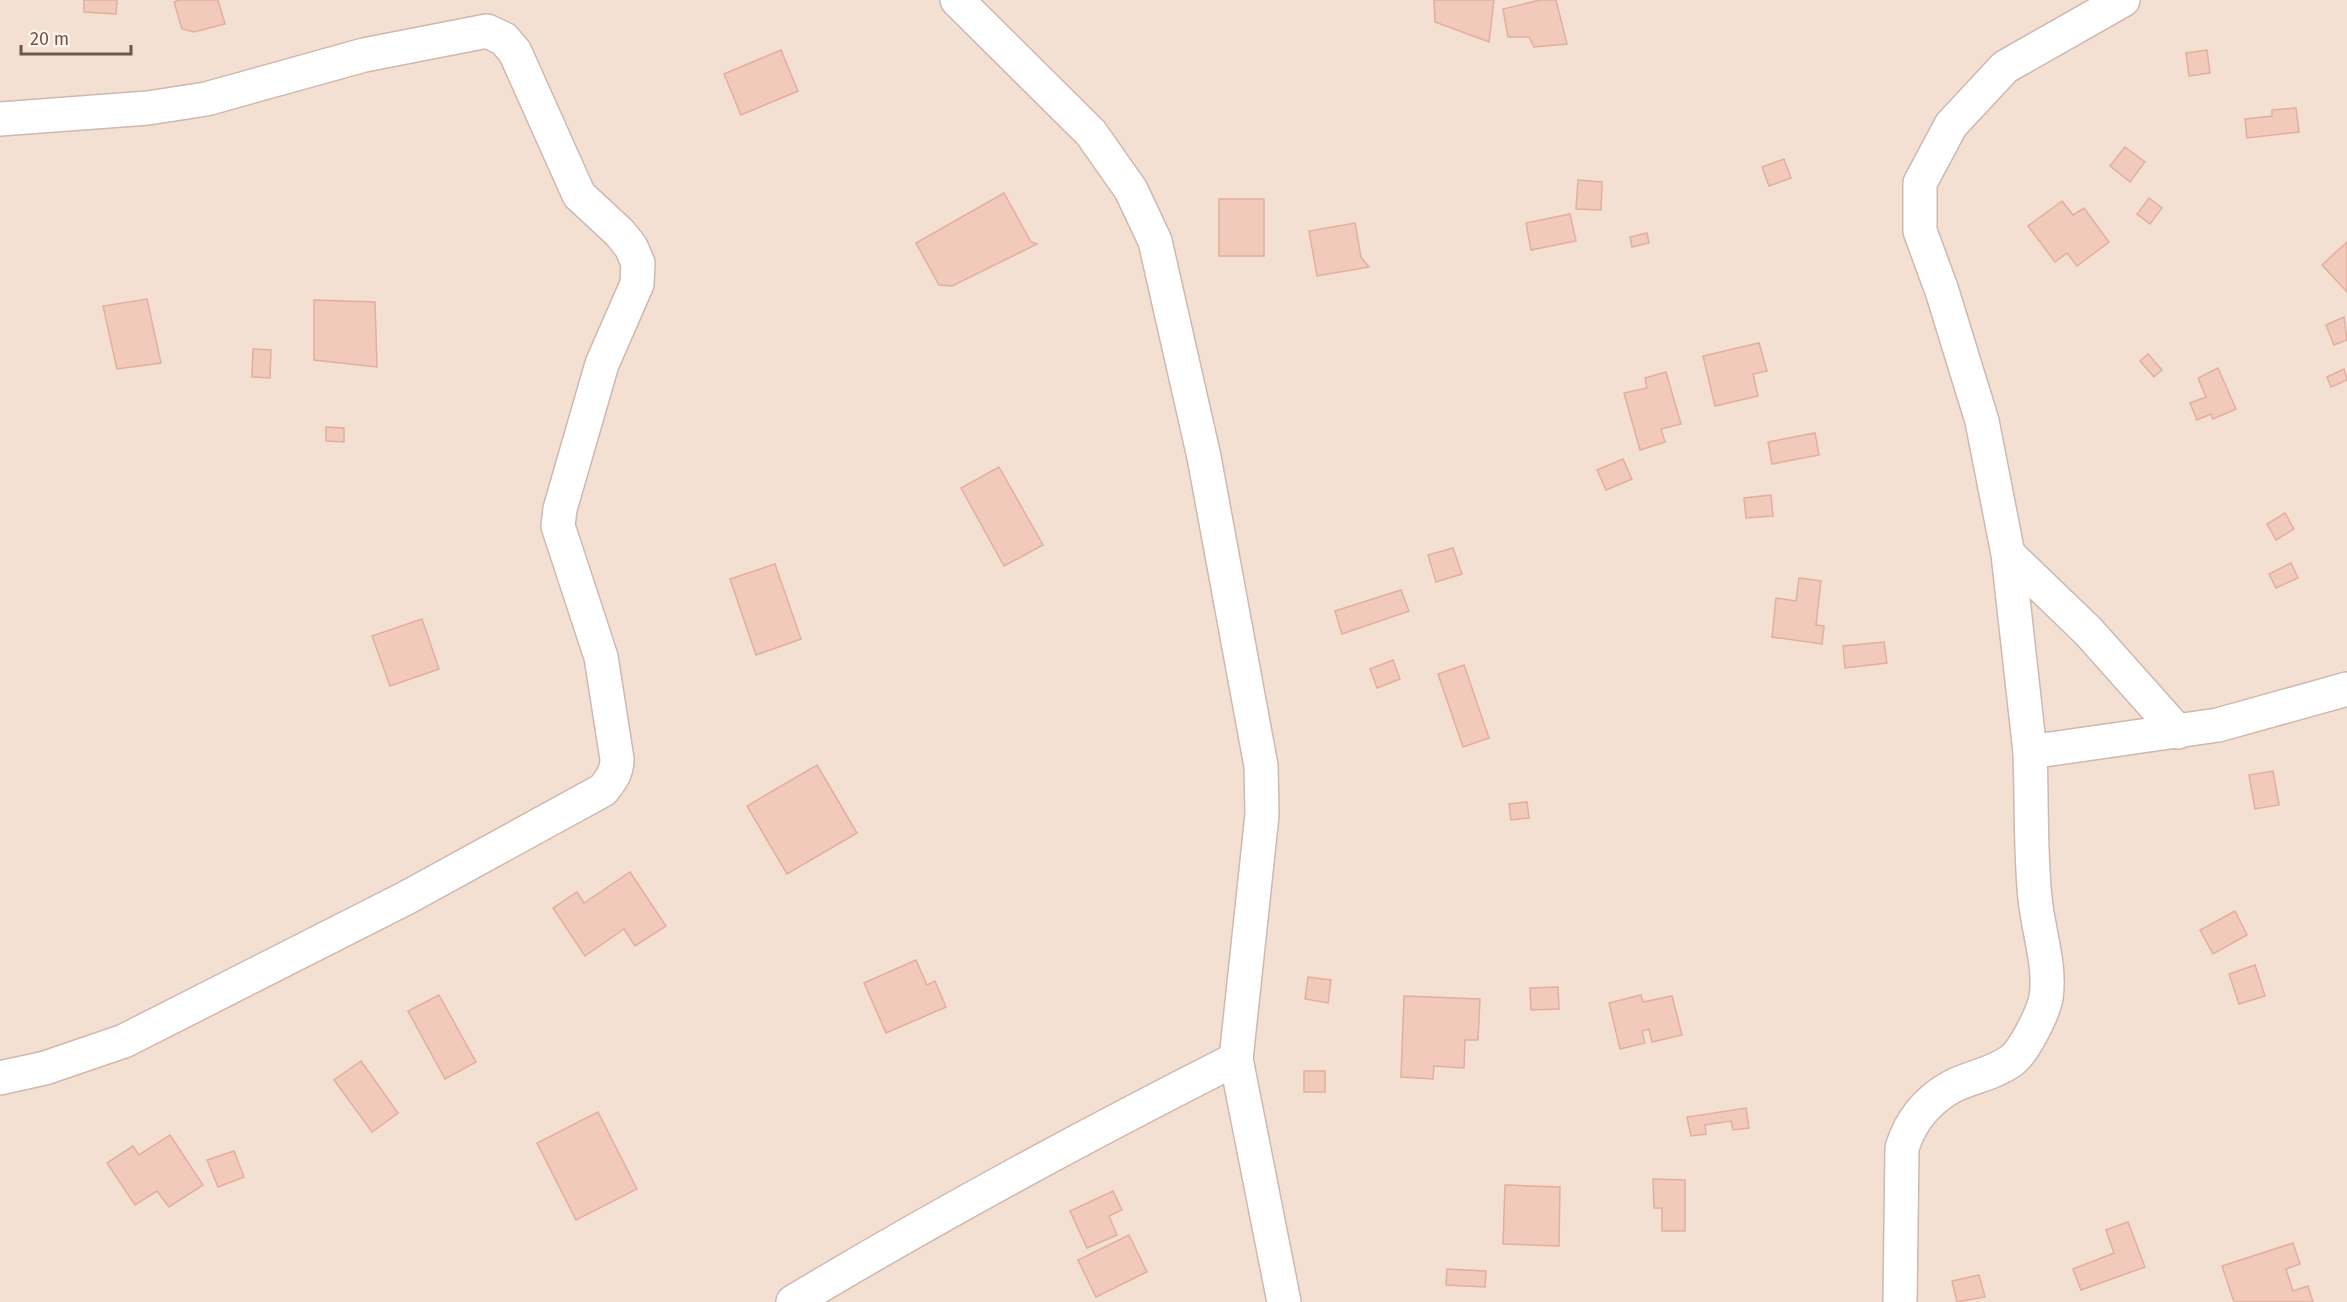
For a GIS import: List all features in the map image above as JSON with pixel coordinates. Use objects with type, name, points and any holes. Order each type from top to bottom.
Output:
[{"type":"street","points":[[957,0],[1091,133],[1131,190],[1155,241],[1204,457],[1261,766],[1262,815],[1236,1059],[1284,1302]]},
{"type":"street","points":[[1900,1302],[1902,1148],[1908,1129],[1921,1111],[1952,1087],[1990,1073],[2013,1060],[2029,1037],[2046,999],[2046,974],[2035,898],[2030,752],[2008,554],[1982,421],[1920,231],[1920,183],[1951,125],[2005,67],[2122,0]]},
{"type":"street","points":[[0,119],[148,108],[206,99],[364,54],[487,31],[504,39],[515,52],[579,195],[620,233],[631,247],[638,263],[637,284],[602,364],[560,509],[558,526],[601,657],[617,759],[617,769],[603,790],[406,898],[124,1041],[45,1068],[0,1078]]},
{"type":"street","points":[[2008,554],[2088,631],[2178,732]]},
{"type":"street","points":[[2030,752],[2218,725],[2347,689]]},
{"type":"street","points":[[793,1302],[917,1227],[1066,1146],[1236,1059]]},
{"type":"shaded area","points":[[0,0],[2347,0],[2347,1302],[0,1302]]},
{"type":"building","points":[[84,0],[117,0],[116,14],[84,12]]},
{"type":"building","points":[[218,0],[225,24],[194,32],[182,29],[174,2]]},
{"type":"building","points":[[1434,0],[1494,0],[1489,42],[1435,22]]},
{"type":"building","points":[[1540,0],[1556,0],[1567,44],[1534,47],[1529,37],[1508,37],[1503,9]]},
{"type":"building","points":[[781,50],[798,91],[741,115],[724,74]]},
{"type":"building","points":[[2207,50],[2210,73],[2189,76],[2186,53]]},
{"type":"building","points":[[2296,108],[2299,132],[2247,138],[2245,119],[2272,116],[2272,110]]},
{"type":"building","points":[[2125,147],[2145,162],[2130,182],[2110,166]]},
{"type":"building","points":[[1784,159],[1791,178],[1769,186],[1762,167]]},
{"type":"building","points":[[1578,180],[1602,182],[1601,210],[1576,209]]},
{"type":"building","points":[[1004,193],[1031,242],[1037,244],[952,286],[939,285],[916,243]]},
{"type":"building","points":[[2149,198],[2162,208],[2150,224],[2137,214]]},
{"type":"building","points":[[1219,199],[1264,199],[1264,256],[1219,256]]},
{"type":"building","points":[[2062,201],[2073,215],[2084,208],[2109,242],[2077,266],[2067,253],[2055,262],[2028,226]]},
{"type":"building","points":[[1570,214],[1576,241],[1531,250],[1526,223]]},
{"type":"building","points":[[1355,223],[1361,257],[1369,267],[1317,276],[1309,231]]},
{"type":"building","points":[[1647,233],[1649,243],[1632,247],[1630,237]]},
{"type":"building","points":[[2347,242],[2347,292],[2322,265]]},
{"type":"building","points":[[147,299],[161,363],[117,369],[103,306]]},
{"type":"building","points":[[314,300],[375,302],[377,367],[314,360]]},
{"type":"building","points":[[2344,317],[2347,340],[2334,345],[2326,325]]},
{"type":"building","points":[[1759,343],[1767,371],[1753,374],[1758,396],[1715,406],[1703,356]]},
{"type":"building","points":[[253,349],[271,350],[270,378],[252,377]]},
{"type":"building","points":[[2148,354],[2162,370],[2154,377],[2140,361]]},
{"type":"building","points":[[2218,368],[2236,409],[2213,419],[2211,414],[2197,420],[2190,403],[2206,397],[2198,378]]},
{"type":"building","points":[[2344,369],[2347,380],[2331,387],[2327,377]]},
{"type":"building","points":[[1666,372],[1681,424],[1661,429],[1665,442],[1640,450],[1624,393],[1647,388],[1645,378]]},
{"type":"building","points":[[326,427],[344,428],[344,442],[326,441]]},
{"type":"building","points":[[1815,433],[1819,455],[1772,464],[1768,442]]},
{"type":"building","points":[[1623,459],[1632,479],[1606,490],[1597,470]]},
{"type":"building","points":[[999,467],[1043,545],[1004,566],[961,488]]},
{"type":"building","points":[[1771,495],[1773,516],[1746,518],[1744,498]]},
{"type":"building","points":[[2285,513],[2294,529],[2276,540],[2267,524]]},
{"type":"building","points":[[1453,548],[1462,574],[1436,582],[1428,555]]},
{"type":"building","points":[[2291,563],[2298,578],[2276,588],[2269,574]]},
{"type":"building","points":[[775,564],[801,639],[756,655],[730,579]]},
{"type":"building","points":[[1799,578],[1821,581],[1816,625],[1824,626],[1822,644],[1772,637],[1776,598],[1796,601]]},
{"type":"building","points":[[1401,590],[1409,611],[1342,634],[1335,611]]},
{"type":"building","points":[[422,619],[439,669],[390,686],[372,636]]},
{"type":"building","points":[[1884,642],[1887,663],[1845,668],[1843,646]]},
{"type":"building","points":[[1393,660],[1400,679],[1377,688],[1370,669]]},
{"type":"building","points":[[1464,665],[1489,738],[1463,747],[1438,674]]},
{"type":"building","points":[[817,765],[857,833],[787,874],[747,806]]},
{"type":"building","points":[[2273,771],[2279,805],[2255,809],[2249,775]]},
{"type":"building","points":[[1527,802],[1529,818],[1511,820],[1509,804]]},
{"type":"building","points":[[630,872],[666,926],[635,946],[624,929],[585,956],[553,908],[577,892],[584,903]]},
{"type":"building","points":[[2235,911],[2247,935],[2213,954],[2200,930]]},
{"type":"building","points":[[916,960],[927,985],[935,981],[946,1007],[886,1033],[864,983]]},
{"type":"building","points":[[2255,965],[2265,996],[2239,1004],[2229,974]]},
{"type":"building","points":[[1308,977],[1331,980],[1328,1003],[1305,999]]},
{"type":"building","points":[[1558,987],[1559,1009],[1531,1010],[1530,988]]},
{"type":"building","points":[[439,995],[476,1062],[445,1079],[408,1011]]},
{"type":"building","points":[[1641,995],[1643,1002],[1672,996],[1682,1035],[1652,1042],[1649,1029],[1642,1031],[1645,1043],[1620,1049],[1609,1003]]},
{"type":"building","points":[[1404,996],[1480,999],[1478,1040],[1465,1040],[1464,1068],[1434,1066],[1433,1079],[1401,1077]]},
{"type":"building","points":[[361,1061],[398,1113],[372,1132],[334,1080]]},
{"type":"building","points":[[1304,1071],[1325,1071],[1325,1092],[1304,1092]]},
{"type":"building","points":[[1746,1108],[1749,1128],[1733,1130],[1731,1121],[1705,1125],[1706,1134],[1691,1136],[1687,1117]]},
{"type":"building","points":[[598,1112],[637,1189],[576,1220],[537,1143]]},
{"type":"building","points":[[170,1135],[203,1185],[169,1207],[157,1191],[135,1205],[107,1163],[133,1146],[139,1155]]},
{"type":"building","points":[[234,1151],[244,1177],[218,1187],[207,1160]]},
{"type":"building","points":[[1653,1179],[1685,1180],[1685,1231],[1662,1231],[1662,1208],[1654,1208]]},
{"type":"building","points":[[1505,1185],[1560,1187],[1559,1246],[1503,1244]]},
{"type":"building","points":[[1113,1191],[1122,1210],[1109,1216],[1117,1235],[1087,1248],[1070,1211]]},
{"type":"building","points":[[2128,1222],[2145,1267],[2081,1290],[2073,1269],[2114,1253],[2106,1230]]},
{"type":"building","points":[[1129,1235],[1147,1272],[1096,1297],[1078,1260]]},
{"type":"building","points":[[2293,1243],[2300,1264],[2286,1269],[2293,1291],[2308,1286],[2313,1302],[2234,1302],[2222,1266]]},
{"type":"building","points":[[1447,1269],[1486,1271],[1485,1287],[1446,1285]]},
{"type":"building","points":[[1979,1275],[1985,1297],[1957,1302],[1952,1281]]}]
